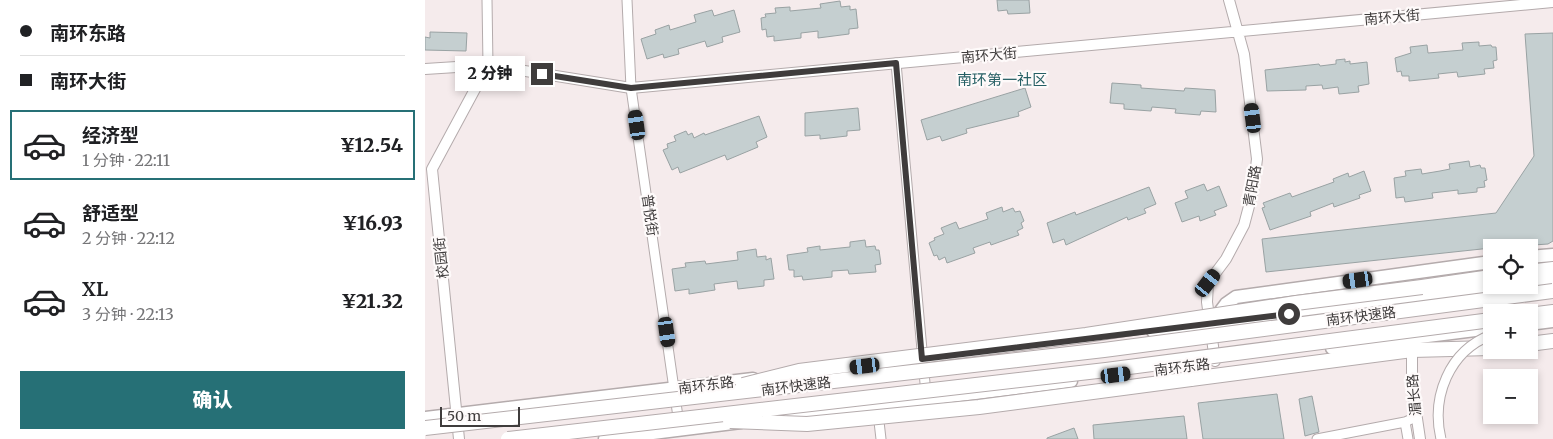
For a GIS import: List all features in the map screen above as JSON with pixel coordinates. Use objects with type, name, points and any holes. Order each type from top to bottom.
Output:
[{"type":"highway","points":[[1538,271],[1553,269]]},
{"type":"highway","points":[[687,398],[799,371],[1086,335],[1295,303],[1483,278]]},
{"type":"highway","name":"南环快速路","points":[[425,428],[1104,350],[1553,292]]},
{"type":"highway","points":[[1538,314],[1553,312]]},
{"type":"highway","name":"南环快速路","points":[[508,439],[684,424],[1483,321]]},
{"type":"highway","points":[[1538,343],[1553,341]]},
{"type":"highway","points":[[684,424],[807,424],[979,407],[1412,350],[1483,348]]},
{"type":"main road","points":[[1538,256],[1553,255]]},
{"type":"main road","points":[[1211,324],[1226,304],[1236,297],[1483,263]]},
{"type":"main road","points":[[1538,283],[1553,281]]},
{"type":"main road","name":"南环东路","points":[[425,418],[1483,290]]},
{"type":"main road","points":[[1538,323],[1553,321]]},
{"type":"main road","name":"南环东路","points":[[605,439],[684,424],[877,405],[1483,329]]},
{"type":"main road","points":[[1017,388],[1049,402],[1074,401],[1368,362],[1412,350]]},
{"type":"street","name":"校园街","points":[[459,439],[432,169],[488,65],[487,0]]},
{"type":"street","name":"普悦街","points":[[627,0],[631,88],[675,389],[684,424]]},
{"type":"street","name":"青阳路","points":[[1215,362],[1207,302],[1208,283],[1226,259],[1244,225],[1253,191],[1257,159],[1244,54],[1229,0]]},
{"type":"street","name":"南环大街","points":[[425,68],[488,65],[631,88],[1553,2]]},
{"type":"street","points":[[896,63],[927,399]]},
{"type":"street","points":[[1538,327],[1553,325]]},
{"type":"street","points":[[1441,439],[1437,406],[1443,384],[1455,362],[1464,352],[1483,340]]},
{"type":"street","name":"湄长路","points":[[1412,350],[1412,385],[1420,439]]},
{"type":"street","points":[[877,405],[881,439]]},
{"type":"street","points":[[1317,439],[1405,422],[1416,417]]},
{"type":"street","points":[[1405,422],[1408,439]]},
{"type":"building","points":[[997,0],[1029,0],[1030,13],[1008,14],[1007,10],[998,11]]},
{"type":"building","points":[[840,1],[841,7],[850,6],[850,10],[856,9],[858,28],[849,29],[849,34],[818,38],[818,31],[801,33],[801,38],[774,41],[774,36],[767,37],[766,29],[762,30],[761,18],[766,17],[765,14],[776,13],[775,8],[790,7],[790,11],[821,8],[820,4]]},
{"type":"building","points":[[712,10],[714,16],[734,10],[740,32],[722,37],[723,42],[707,47],[705,41],[678,49],[679,54],[664,58],[663,54],[647,59],[641,39],[656,34],[655,30],[669,25],[670,30],[696,22],[694,15]]},
{"type":"building","points":[[430,32],[467,33],[466,51],[425,50],[425,37],[430,38]]},
{"type":"building","points":[[1553,33],[1553,241],[1548,244],[1538,245],[1538,239],[1483,239],[1483,249],[1266,272],[1262,239],[1496,213],[1534,156],[1525,34]]},
{"type":"building","points":[[1479,42],[1479,46],[1491,45],[1496,47],[1497,60],[1493,61],[1494,68],[1484,69],[1485,74],[1458,77],[1457,72],[1438,74],[1439,78],[1409,81],[1409,76],[1402,76],[1401,71],[1397,72],[1395,58],[1411,53],[1410,47],[1427,45],[1428,53],[1463,50],[1462,43]]},
{"type":"building","points":[[1345,59],[1345,62],[1350,61],[1350,64],[1367,62],[1369,84],[1358,86],[1359,92],[1339,94],[1338,87],[1323,89],[1322,85],[1306,86],[1306,90],[1267,91],[1265,70],[1336,64],[1336,60]]},
{"type":"building","points":[[1112,83],[1141,85],[1141,88],[1184,91],[1185,88],[1215,90],[1216,112],[1201,111],[1200,115],[1175,113],[1176,109],[1152,107],[1151,111],[1124,109],[1124,104],[1110,103]]},
{"type":"building","points":[[1025,88],[1031,107],[1018,112],[1019,116],[966,129],[967,133],[942,141],[940,136],[927,140],[921,120]]},
{"type":"building","points":[[858,108],[860,130],[847,131],[847,136],[820,139],[820,135],[805,136],[805,113]]},
{"type":"building","points":[[759,116],[767,137],[756,142],[758,147],[727,160],[725,155],[680,173],[678,167],[672,170],[663,150],[668,148],[667,144],[676,141],[674,136],[686,131],[688,135],[692,133],[694,138],[704,133],[705,135]]},
{"type":"building","points":[[1469,161],[1470,167],[1480,165],[1481,168],[1485,168],[1487,180],[1484,181],[1485,187],[1477,188],[1477,192],[1458,194],[1458,190],[1432,193],[1433,198],[1405,202],[1404,197],[1396,198],[1394,178],[1406,176],[1405,171],[1421,169],[1422,174],[1450,169],[1449,164]]},
{"type":"building","points":[[1364,171],[1371,191],[1359,195],[1360,198],[1334,207],[1333,203],[1310,212],[1311,216],[1270,230],[1262,208],[1265,207],[1263,203],[1290,193],[1292,197],[1334,182],[1333,179],[1348,173],[1349,177]]},
{"type":"building","points":[[1204,184],[1207,191],[1219,186],[1227,206],[1214,211],[1216,215],[1200,221],[1199,216],[1182,222],[1175,203],[1188,198],[1185,191]]},
{"type":"building","points":[[1149,187],[1156,204],[1144,209],[1146,213],[1128,220],[1127,217],[1066,245],[1064,239],[1053,243],[1047,223],[1075,212],[1076,215]]},
{"type":"building","points":[[1002,207],[1003,212],[1013,208],[1015,212],[1020,211],[1024,221],[1021,223],[1023,228],[1017,231],[1019,235],[991,245],[990,242],[973,248],[975,253],[947,263],[945,257],[939,260],[937,255],[934,256],[929,243],[935,240],[934,238],[944,234],[941,228],[956,222],[959,229],[988,219],[986,213]]},
{"type":"building","points":[[865,240],[866,247],[875,246],[876,250],[879,250],[881,264],[875,265],[876,272],[849,274],[848,270],[832,271],[832,277],[803,280],[802,276],[794,277],[794,270],[789,270],[787,255],[808,252],[807,248],[820,246],[820,250],[850,247],[850,242]]},
{"type":"building","points":[[756,249],[757,257],[766,256],[766,260],[771,258],[774,279],[764,280],[764,286],[738,289],[737,281],[714,284],[715,290],[689,294],[689,289],[675,291],[672,269],[686,267],[685,263],[705,261],[706,264],[738,260],[737,252]]},
{"type":"building","points":[[1277,394],[1284,439],[1203,439],[1198,403]]},
{"type":"building","points":[[1312,396],[1319,432],[1305,436],[1299,399]]},
{"type":"building","points":[[1184,416],[1187,439],[1094,439],[1093,425]]},
{"type":"building","points":[[1074,428],[1078,439],[1047,439],[1047,438]]},
{"type":"district","name":"南环第一社区","points":[[1002,80]]},
{"type":"route","points":[[542,74],[631,88],[896,63],[922,359],[1289,314]]}]
